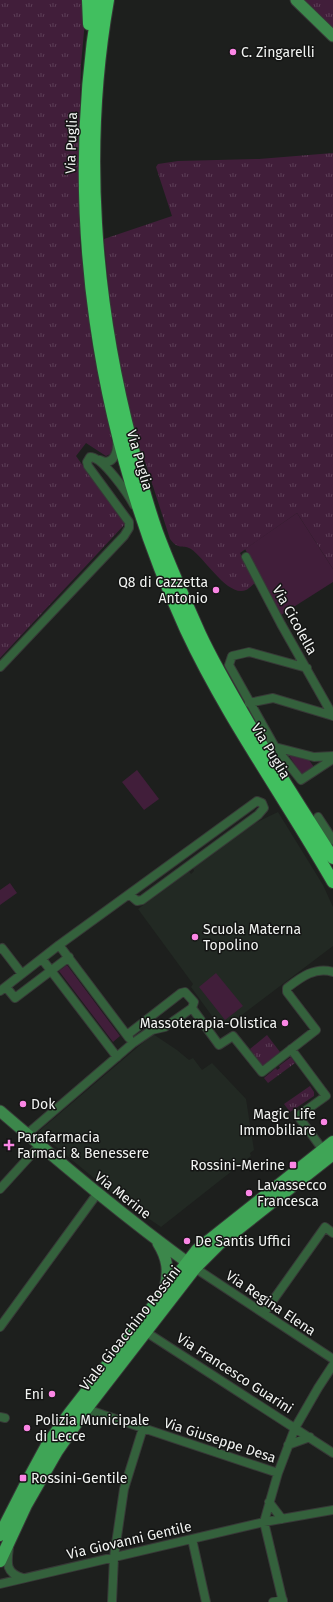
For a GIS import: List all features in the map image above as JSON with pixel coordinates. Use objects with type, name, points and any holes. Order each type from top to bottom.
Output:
[{"type":"highway","points":[[88,0],[90,17],[86,75],[89,87]]},
{"type":"highway","name":"Via Puglia","points":[[99,0],[89,87],[85,157],[87,241],[96,325],[114,422],[142,522],[187,631],[218,690],[258,760],[333,882]]},
{"type":"highway","name":"Via Puglia","points":[[108,0],[101,44],[97,88],[94,170],[97,239],[107,331],[120,401],[141,481],[157,532],[204,642],[226,685],[267,754],[333,858]]},
{"type":"main road","points":[[296,0],[333,36]]},
{"type":"main road","name":"Via Merine","points":[[0,1111],[97,1194],[191,1265]]},
{"type":"main road","name":"Viale Gioacchino Rossini","points":[[0,1561],[5,1538],[24,1487],[48,1445],[73,1408],[165,1289],[191,1265],[219,1244],[328,1152],[333,1142]]},
{"type":"main road","name":"Via Merine","points":[[156,1239],[168,1262],[168,1278],[165,1289]]},
{"type":"main road","name":"Viale Gioacchino Rossini","points":[[5,1538],[45,1470],[86,1409],[146,1332],[191,1265]]},
{"type":"street","points":[[0,668],[124,536],[129,528],[129,522],[87,462],[90,457],[95,457],[104,462],[109,462],[114,458],[118,449],[114,422]]},
{"type":"street","points":[[100,460],[130,498],[142,522]]},
{"type":"street","name":"Via Cicolella","points":[[246,556],[281,624],[333,716]]},
{"type":"street","points":[[307,668],[249,652],[232,656],[229,665],[249,703],[276,746],[301,780],[333,757]]},
{"type":"street","points":[[249,703],[273,698],[333,716]]},
{"type":"street","points":[[276,746],[314,757],[333,757]]},
{"type":"street","points":[[69,957],[15,998],[3,989],[59,946],[257,801],[262,803],[264,808],[258,815],[142,900],[137,901],[130,895]]},
{"type":"street","points":[[318,817],[333,840]]},
{"type":"street","points":[[182,856],[189,866]]},
{"type":"street","points":[[59,946],[69,957],[133,1044]]},
{"type":"street","points":[[0,949],[2,948],[22,974]]},
{"type":"street","points":[[42,959],[117,1057]]},
{"type":"street","points":[[192,1008],[219,1045],[233,1036],[262,1072],[316,1030],[287,992],[287,988],[306,974],[331,970]]},
{"type":"street","points":[[27,1134],[133,1044],[152,1030],[165,1027],[192,1008],[194,1002],[188,994],[185,992],[181,993],[127,1035]]},
{"type":"street","points":[[291,1050],[326,1096],[298,1116],[328,1152]]},
{"type":"street","points":[[0,1189],[40,1145]]},
{"type":"street","points":[[0,1327],[97,1194]]},
{"type":"street","points":[[264,1313],[325,1227],[333,1233]]},
{"type":"street","name":"Via Regina Elena","points":[[191,1265],[333,1359]]},
{"type":"street","name":"Via Francesco Guarini","points":[[146,1332],[333,1453]]},
{"type":"street","points":[[273,1602],[283,1601],[264,1522],[269,1502],[295,1428],[333,1364]]},
{"type":"street","name":"Via Giuseppe Desa","points":[[86,1409],[278,1473]]},
{"type":"street","points":[[112,1602],[114,1557],[124,1489],[143,1428]]},
{"type":"street","points":[[288,1445],[310,1438]]},
{"type":"street","points":[[269,1502],[282,1518]]},
{"type":"street","name":"Via Giovanni Gentile","points":[[0,1584],[282,1518],[333,1510]]},
{"type":"street","points":[[5,1538],[9,1570],[14,1575],[23,1578]]},
{"type":"street","points":[[192,1539],[206,1602]]},
{"type":"shaded area","points":[[278,812],[323,885],[333,907],[333,946],[222,1030],[191,987],[193,984],[138,909],[189,871],[191,874],[194,871],[193,868],[253,824]]},
{"type":"shaded area","points":[[153,1034],[189,1060],[193,1058],[202,1070],[212,1063],[246,1099],[254,1150],[250,1153],[251,1156],[161,1227],[117,1197],[38,1132]]},
{"type":"green space","points":[[0,0],[83,0],[86,10],[81,64],[79,146],[80,244],[92,344],[113,446],[110,454],[106,456],[86,443],[76,456],[125,524],[0,658]]},
{"type":"green space","points":[[304,0],[333,0],[333,29]]},
{"type":"green space","points":[[333,153],[333,569],[297,513],[240,553],[256,582],[246,590],[239,591],[224,583],[191,549],[176,545],[170,539],[142,452],[138,448],[126,400],[110,303],[104,239],[172,216],[156,167],[158,164],[178,161],[259,159]]},
{"type":"green space","points":[[297,513],[333,569],[333,582],[281,615],[245,549]]},
{"type":"green space","points":[[288,754],[309,760],[314,767],[302,775]]},
{"type":"green space","points":[[137,770],[159,799],[144,810],[122,782]]},
{"type":"green space","points":[[10,883],[17,893],[0,905],[0,890]]},
{"type":"green space","points":[[67,965],[120,1036],[113,1042],[59,971]]},
{"type":"green space","points":[[216,973],[243,1006],[225,1020],[199,987]]},
{"type":"green space","points":[[267,1035],[280,1052],[263,1066],[250,1049]]},
{"type":"green space","points":[[291,1057],[295,1063],[268,1083],[264,1078],[276,1068],[277,1070],[280,1068],[279,1066]]},
{"type":"green space","points":[[310,1086],[314,1092],[314,1096],[290,1112],[284,1104]]},
{"type":"place","name":"C. Zingarelli","points":[[233,52]]},
{"type":"place","name":"Q8 di Cazzetta Antonio","points":[[216,590]]},
{"type":"place","name":"Scuola Materna Topolino","points":[[195,937]]},
{"type":"place","name":"Massoterapia-Olistica","points":[[285,1023]]},
{"type":"place","name":"Dok","points":[[23,1104]]},
{"type":"place","name":"Magic Life Immobiliare","points":[[324,1122]]},
{"type":"place","name":"Parafarmacia Farmaci & Benessere","points":[[9,1145]]},
{"type":"place","name":"Rossini-Merine","points":[[293,1165]]},
{"type":"place","name":"Lavassecco Francesca","points":[[249,1193]]},
{"type":"place","name":"De Santis Uffici","points":[[187,1241]]},
{"type":"place","name":"Eni","points":[[52,1394]]},
{"type":"place","name":"Polizia Municipale di Lecce","points":[[27,1428]]},
{"type":"place","name":"Rossini-Gentile","points":[[23,1478]]}]
